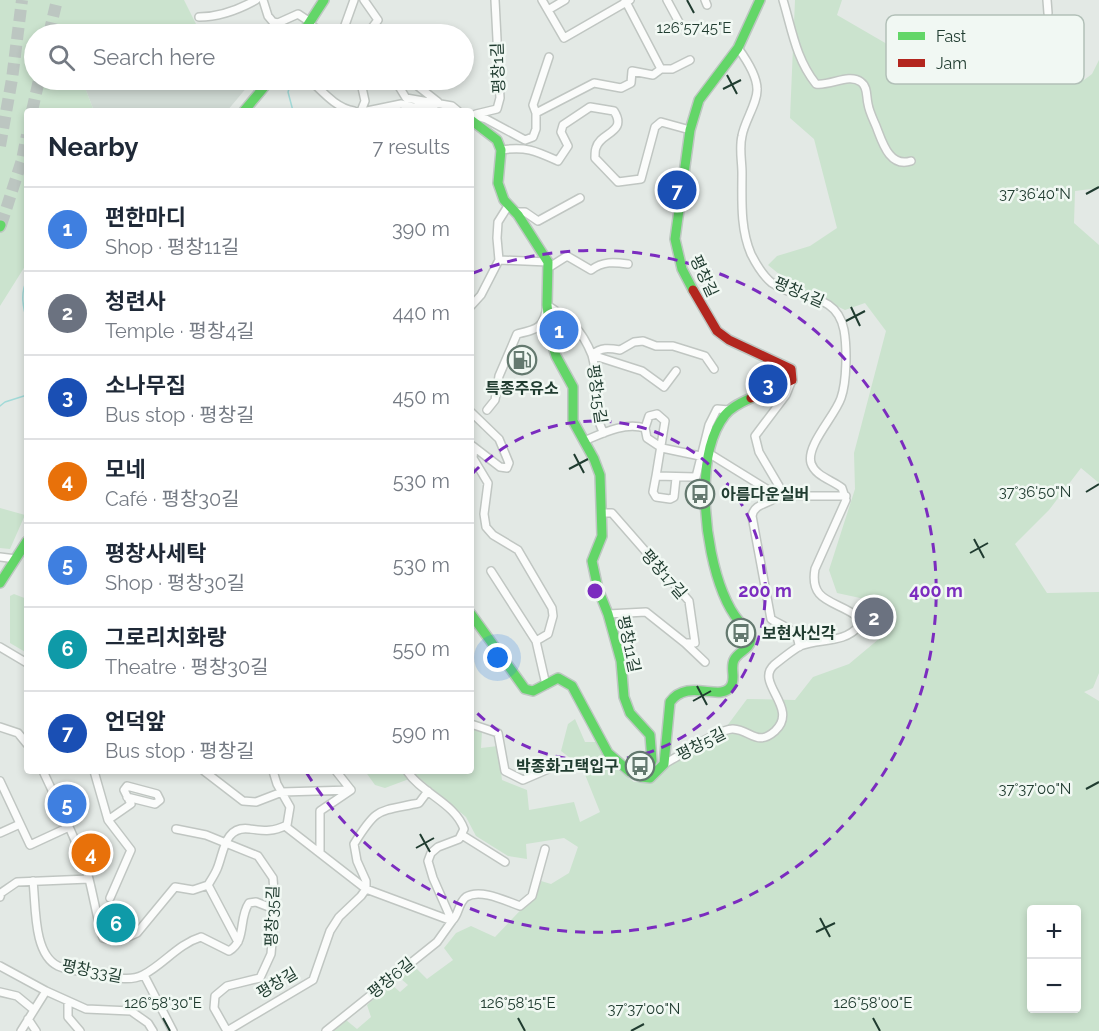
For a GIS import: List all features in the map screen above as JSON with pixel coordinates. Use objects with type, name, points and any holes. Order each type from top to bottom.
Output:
[{"type":"street","points":[[199,18],[231,12],[256,0]]},
{"type":"street","points":[[263,0],[268,16],[273,22],[278,23],[298,14],[309,23],[324,0]]},
{"type":"street","points":[[345,24],[354,0]]},
{"type":"street","points":[[364,0],[378,20],[375,24]]},
{"type":"street","name":"평창1길","points":[[474,116],[497,109],[500,98],[495,0]]},
{"type":"street","points":[[542,0],[564,38],[627,1],[661,69]]},
{"type":"street","points":[[548,10],[565,0]]},
{"type":"street","points":[[667,0],[681,26]]},
{"type":"street","name":"평창길","points":[[760,0],[738,48],[699,100],[690,130],[675,239],[682,269],[717,332],[729,340],[787,365],[791,369],[792,380]]},
{"type":"street","points":[[783,0],[792,37],[807,73],[816,84],[825,85],[851,78],[860,81],[865,86],[868,105],[884,146],[898,161],[905,163],[911,161]]},
{"type":"street","points":[[1047,0],[1048,13]]},
{"type":"street","name":"평창4길","points":[[738,48],[752,71],[757,88],[741,138],[743,230],[757,266],[773,284],[828,303],[839,315],[844,331],[845,377],[842,396],[815,443],[811,462],[816,472],[842,488],[846,496]]},
{"type":"street","points":[[474,117],[486,119],[525,140],[533,137],[536,129],[536,113],[533,105],[549,57]]},
{"type":"street","points":[[536,113],[594,83],[621,88],[631,83],[632,71],[653,75],[661,69],[672,69],[690,60]]},
{"type":"street","points":[[247,108],[262,90]]},
{"type":"street","points":[[320,90],[343,108]]},
{"type":"street","points":[[362,108],[365,101],[363,90]]},
{"type":"street","points":[[401,90],[406,98],[454,108]]},
{"type":"street","points":[[422,90],[440,104]]},
{"type":"street","points":[[402,107],[440,104]]},
{"type":"street","points":[[501,150],[529,148],[558,161],[568,146],[561,132],[562,124],[590,107],[614,111],[618,125],[595,148],[595,158],[618,182],[641,179],[655,127],[661,122],[690,130]]},
{"type":"street","points":[[474,119],[497,140],[501,150],[498,183],[504,200],[524,224],[548,265]]},
{"type":"street","points":[[511,209],[525,213],[538,221],[580,198]]},
{"type":"street","points":[[474,303],[481,295],[499,260],[498,222],[511,209]]},
{"type":"street","points":[[499,260],[548,265],[567,256],[591,270],[598,265],[612,262],[628,264]]},
{"type":"street","name":"평창11길","points":[[487,410],[495,400],[499,376],[517,334],[535,330],[545,320],[548,265]]},
{"type":"street","name":"평창11길","points":[[547,305],[551,340],[556,356],[573,387],[573,421],[600,475],[602,536],[592,561],[598,589],[608,614],[621,661],[624,697],[630,713],[650,735],[652,761],[641,777]]},
{"type":"street","name":"평창15길","points":[[547,305],[566,317],[584,336],[597,376],[596,403],[599,426],[604,433]]},
{"type":"street","name":"평창15길","points":[[592,355],[606,348],[620,350],[634,342],[643,341],[656,346],[673,346],[705,356],[714,369]]},
{"type":"street","name":"평창15길","points":[[592,355],[642,371],[664,387],[676,371]]},
{"type":"street","points":[[656,476],[696,477],[717,425],[729,410],[792,380]]},
{"type":"street","points":[[792,380],[786,395],[755,436],[759,452],[779,486],[778,496],[773,501],[758,506],[753,510],[752,516],[771,619],[792,630],[798,638],[799,647]]},
{"type":"street","points":[[676,478],[674,497],[670,499],[656,496],[653,492],[662,448],[665,421],[657,414],[649,416],[645,428],[647,438],[662,448],[705,455],[778,496],[846,496]]},
{"type":"street","points":[[474,415],[499,439],[509,463],[507,468],[500,468],[474,448]]},
{"type":"street","points":[[584,441],[632,424],[645,428]]},
{"type":"street","points":[[474,618],[525,689],[534,691],[558,678],[566,681],[572,686],[608,753],[620,764],[641,777],[647,778],[655,775],[664,764],[672,697],[684,690],[723,693],[730,689],[734,682],[732,663],[737,653],[748,647],[751,638],[750,630],[740,623],[731,611],[715,564],[704,501],[705,455]]},
{"type":"street","points":[[474,460],[488,483],[484,514],[486,527],[493,535],[518,550],[552,608],[553,616],[549,634],[536,641]]},
{"type":"street","name":"평창5길","points":[[664,764],[730,729],[760,739],[767,737],[777,729],[783,717],[768,673],[773,666],[799,647],[841,638],[854,632],[859,626],[858,617],[847,608],[827,600],[815,590],[813,580],[815,569],[846,496]]},
{"type":"street","name":"평창17길","points":[[602,513],[612,513],[689,601],[695,643],[685,643]]},
{"type":"street","points":[[0,583],[24,546]]},
{"type":"street","points":[[0,557],[16,559]]},
{"type":"street","points":[[491,571],[536,641],[546,685]]},
{"type":"street","points":[[608,614],[646,612],[705,662]]},
{"type":"street","points":[[0,647],[24,661]]},
{"type":"street","points":[[474,725],[498,733],[505,771],[524,780],[560,764]]},
{"type":"street","points":[[0,727],[18,733],[24,740]]},
{"type":"street","points":[[44,774],[69,827],[89,879],[94,910],[103,938],[119,941],[136,933],[175,887],[194,890],[208,885],[218,868],[224,844],[233,833],[247,828],[274,831],[287,825],[290,807],[274,774]]},
{"type":"street","points":[[95,774],[108,820],[131,850],[110,898]]},
{"type":"street","points":[[208,774],[243,801],[256,802],[282,792],[351,790]]},
{"type":"street","points":[[338,774],[351,790]]},
{"type":"street","points":[[410,774],[462,823],[464,829],[462,835],[452,843],[438,847],[431,853],[428,861],[452,921]]},
{"type":"street","points":[[0,781],[30,845],[69,827]]},
{"type":"street","points":[[320,853],[320,811],[351,790]]},
{"type":"street","points":[[366,889],[366,881],[357,861],[354,844],[370,819],[382,810],[418,803],[428,790]]},
{"type":"street","points":[[108,820],[131,804],[128,797]]},
{"type":"street","points":[[0,833],[20,824]]},
{"type":"street","points":[[285,826],[366,889],[452,921]]},
{"type":"street","name":"평창35길","points":[[176,829],[206,835],[258,856],[273,878],[274,909],[270,954],[260,978],[227,986],[215,996],[214,1008],[227,1031]]},
{"type":"street","points":[[462,835],[505,861]]},
{"type":"street","name":"평창6길","points":[[326,1031],[437,942],[457,916],[459,907],[465,898],[477,893],[520,906],[531,896],[545,849]]},
{"type":"street","points":[[0,894],[17,882],[89,879]]},
{"type":"street","name":"평창33길","points":[[33,881],[39,942],[45,957],[58,966],[134,979],[144,975],[191,940],[201,938],[229,951],[238,942]]},
{"type":"street","points":[[208,885],[238,942]]},
{"type":"street","name":"평창길","points":[[227,1031],[313,980],[330,931],[339,917],[361,897],[366,889]]},
{"type":"street","points":[[238,942],[244,909],[249,903],[256,902],[274,909]]},
{"type":"street","points":[[0,966],[46,992],[86,1009],[131,1011],[148,1023],[153,1031]]},
{"type":"street","points":[[144,975],[173,1031]]},
{"type":"street","points":[[0,992],[17,996],[34,1010]]},
{"type":"street","points":[[21,1031],[46,992]]},
{"type":"street","points":[[68,1002],[68,1017],[80,1031]]},
{"type":"street","points":[[28,1019],[36,1031]]},
{"type":"shaded area","points":[[86,90],[245,90],[230,108],[93,108]]},
{"type":"green space","points":[[0,0],[184,0],[196,24],[24,24],[24,90],[86,90],[93,108],[24,108],[24,268],[0,306]]},
{"type":"green space","points":[[795,0],[842,0],[837,15],[886,43],[886,84],[1084,84],[1084,80],[1092,74],[1099,60],[1099,188],[1075,191],[1074,223],[1099,245],[1099,483],[1081,468],[1049,510],[1015,544],[1047,593],[1099,592],[1099,673],[1093,688],[1084,692],[1099,701],[1099,1031],[332,1031],[346,1020],[357,1029],[371,1017],[367,1005],[391,984],[400,992],[408,985],[399,977],[414,966],[427,979],[453,960],[444,948],[456,933],[471,926],[495,937],[536,894],[541,881],[551,884],[569,873],[578,847],[564,838],[526,844],[527,859],[508,856],[476,836],[466,817],[417,776],[385,788],[375,785],[367,774],[474,774],[474,730],[482,731],[481,748],[498,746],[502,780],[527,790],[529,810],[574,802],[580,822],[600,812],[582,767],[561,751],[568,724],[575,719],[585,742],[598,742],[614,767],[634,782],[645,781],[702,745],[718,738],[747,699],[795,700],[813,677],[849,664],[880,638],[888,604],[837,593],[829,570],[855,489],[854,453],[886,331],[865,303],[845,310],[791,284],[768,265],[777,256],[810,246],[837,228],[814,139],[790,118]]},
{"type":"green space","points":[[0,508],[24,515],[10,549],[0,548]]},
{"type":"green space","points":[[14,594],[24,598],[24,651],[10,643],[10,596]]},
{"type":"waterway","points":[[289,90],[292,108]]},
{"type":"waterway","points":[[24,290],[24,309]]},
{"type":"waterway","points":[[0,406],[24,396]]},
{"type":"tunnel","points":[[0,146],[12,79],[22,0]]},
{"type":"tunnel","points":[[51,24],[57,0]]},
{"type":"tunnel","points":[[33,108],[37,90]]},
{"type":"tunnel","points":[[1,225],[24,150]]},
{"type":"traffic: fast","points":[[308,24],[324,0]]},
{"type":"traffic: fast","points":[[693,290],[682,269],[675,239],[690,130],[699,100],[738,48],[760,0]]},
{"type":"traffic: fast","points":[[247,108],[262,90]]},
{"type":"traffic: fast","points":[[474,122],[497,140],[501,150],[498,183],[504,200],[518,215],[548,262],[547,305],[551,340],[556,356],[573,387],[573,421],[600,475],[602,536],[592,561],[598,589],[608,614],[621,661],[624,697],[630,713],[650,735],[652,761],[641,777]]},
{"type":"traffic: fast","points":[[474,618],[525,689],[533,691],[558,678],[572,686],[608,753],[630,772],[650,778],[664,764],[670,702],[677,695],[686,691],[726,691],[732,683],[734,660],[750,643],[749,631],[732,611],[717,574],[711,552],[705,503],[709,454],[715,433],[727,412],[751,398]]},
{"type":"traffic: fast","points":[[0,583],[24,546]]},
{"type":"traffic: jam","points":[[693,290],[717,331],[729,340],[791,369],[792,380],[751,398]]},
{"type":"place","name":"언덕앞","points":[[677,190]]},
{"type":"place","name":"편한마디","points":[[559,330]]},
{"type":"place","name":"특종주유소","points":[[522,360]]},
{"type":"place","name":"소나무집","points":[[768,384]]},
{"type":"place","name":"아름다운실버","points":[[700,494]]},
{"type":"place","name":"청련사","points":[[874,617]]},
{"type":"place","name":"보현사신각","points":[[741,633]]},
{"type":"place","name":"박종화고택입구","points":[[640,766]]},
{"type":"place","name":"평창사세탁","points":[[67,804]]},
{"type":"place","name":"모네","points":[[91,853]]},
{"type":"place","name":"그로리치화랑","points":[[116,923]]}]
